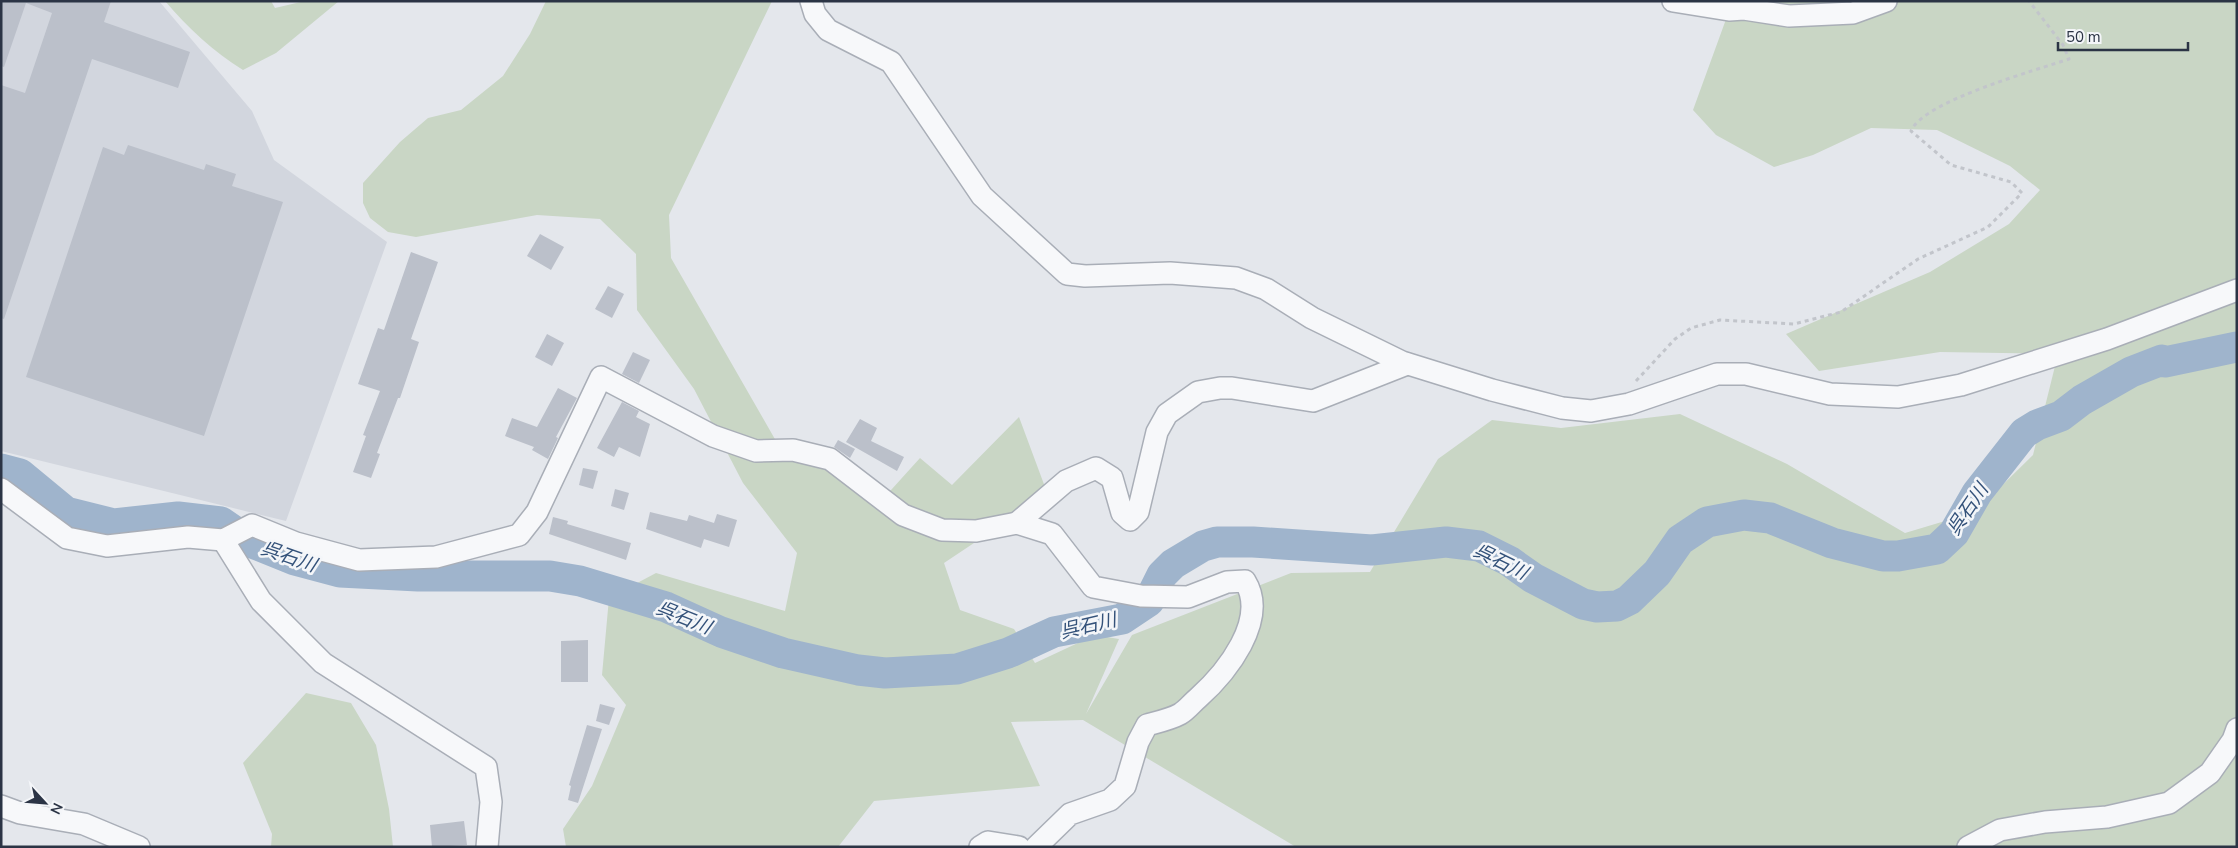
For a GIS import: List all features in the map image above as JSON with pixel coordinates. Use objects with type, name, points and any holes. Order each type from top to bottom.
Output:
[{"type":"street","points":[[811,1],[815,14],[828,30],[891,62],[982,196],[1067,274],[1086,276],[1170,273],[1236,278],[1266,289],[1312,318],[1408,364],[1492,390],[1562,408],[1591,411],[1628,404],[1718,374],[1746,374],[1830,394],[1898,397],[1961,385],[2108,339],[2237,290]]},
{"type":"street","points":[[1673,1],[1729,10],[1744,9],[1789,16],[1854,13],[1886,1]]},
{"type":"street","points":[[1017,523],[1066,482],[1096,468],[1112,478],[1122,513],[1130,520],[1138,512],[1157,432],[1167,414],[1198,392],[1232,388],[1313,401],[1408,364]]},
{"type":"street","points":[[1,490],[67,538],[107,546],[188,537],[224,539],[252,525],[296,543],[359,560],[436,557],[519,535],[537,512],[601,376],[713,436],[756,451],[793,450],[830,459],[903,515],[942,530],[976,531],[1017,523],[1052,534],[1093,586],[1141,596],[1188,597],[1226,582],[1245,581],[1251,591],[1250,622],[1238,651],[1217,681],[1180,714],[1147,725],[1138,742],[1125,786],[1110,800],[1070,814],[1036,847]]},
{"type":"street","points":[[224,539],[261,601],[323,663],[486,767],[491,802],[487,847]]},
{"type":"street","points":[[1968,847],[2000,830],[2045,822],[2107,817],[2169,803],[2210,773],[2233,740],[2237,728]]},
{"type":"street","points":[[1,806],[20,813],[84,824],[139,847]]},
{"type":"street","points":[[980,847],[988,842],[1019,847]]},
{"type":"path","points":[[1634,384],[1675,339],[1691,328],[1720,320],[1794,324],[1841,312],[1918,259],[1988,227],[2022,193],[2011,182],[1951,165],[1911,131],[1914,124],[1928,114],[1986,85],[2070,59],[2063,45],[2029,1]]},
{"type":"shaded area","points":[[1,1],[159,1],[252,111],[274,160],[387,242],[286,521],[1,451]]},
{"type":"green space","points":[[165,1],[271,1],[275,8],[305,1],[339,1],[276,53],[243,70],[202,39]]},
{"type":"green space","points":[[546,1],[772,1],[669,215],[671,258],[776,441],[882,500],[920,458],[952,485],[1019,417],[1045,487],[998,527],[944,563],[960,610],[1014,629],[1035,663],[1095,635],[1119,639],[1086,714],[1132,635],[1291,573],[1370,572],[1438,459],[1492,420],[1561,428],[1680,414],[1787,464],[1905,533],[1975,512],[2033,455],[2058,354],[1940,352],[1819,371],[1786,334],[1930,272],[2009,224],[2040,190],[2010,166],[1937,130],[1871,128],[1813,155],[1774,167],[1716,135],[1693,110],[1729,11],[1704,1],[2237,1],[2237,847],[1296,847],[1083,720],[1011,722],[1040,786],[874,801],[838,847],[566,847],[563,829],[592,786],[626,705],[602,675],[609,598],[656,573],[785,611],[797,553],[743,483],[694,389],[637,310],[636,254],[600,219],[537,215],[416,237],[388,232],[370,218],[363,203],[363,183],[400,142],[428,118],[461,110],[503,76],[530,34]]},
{"type":"green space","points":[[306,693],[351,703],[376,745],[389,809],[393,847],[271,847],[272,834],[243,763]]},
{"type":"building","points":[[1,1],[111,1],[104,22],[190,52],[178,88],[92,59],[4,319],[1,318],[1,85],[25,93],[52,13],[26,3],[4,67],[1,66]]},
{"type":"building","points":[[128,145],[204,170],[206,164],[236,174],[232,186],[283,202],[204,436],[26,377],[103,147],[124,155]]},
{"type":"building","points":[[540,234],[564,247],[551,270],[527,256]]},
{"type":"building","points":[[411,252],[438,262],[411,339],[419,342],[400,398],[398,398],[377,453],[380,454],[371,478],[353,472],[366,436],[363,435],[380,391],[358,384],[378,328],[384,330]]},
{"type":"building","points":[[608,286],[624,294],[612,318],[595,309]]},
{"type":"building","points":[[547,334],[564,343],[552,366],[535,357]]},
{"type":"building","points":[[633,352],[650,360],[639,383],[622,374]]},
{"type":"building","points":[[558,388],[577,398],[556,437],[558,438],[548,459],[532,450],[534,447],[505,436],[512,418],[537,427]]},
{"type":"building","points":[[622,402],[639,411],[636,417],[650,424],[640,457],[619,447],[614,457],[597,448]]},
{"type":"building","points":[[860,419],[877,428],[871,441],[904,457],[897,471],[846,442]]},
{"type":"building","points":[[838,440],[855,449],[850,458],[834,447]]},
{"type":"building","points":[[583,468],[598,471],[593,489],[579,485]]},
{"type":"building","points":[[615,489],[629,493],[624,510],[611,506]]},
{"type":"building","points":[[650,512],[687,521],[689,515],[714,523],[717,514],[737,520],[729,547],[704,539],[701,548],[646,529]]},
{"type":"building","points":[[553,517],[568,521],[567,524],[631,543],[626,560],[549,534]]},
{"type":"building","points":[[588,640],[588,682],[561,682],[561,641]]},
{"type":"building","points":[[600,704],[615,708],[609,725],[596,721]]},
{"type":"building","points":[[587,725],[602,729],[578,803],[568,800],[571,786],[569,785]]},
{"type":"building","points":[[464,821],[467,845],[432,847],[430,825]]},
{"type":"waterway","name":"呉石川","points":[[1,469],[20,474],[66,512],[114,524],[178,517],[221,522],[250,542],[295,560],[340,572],[418,576],[550,576],[580,581],[666,607],[721,632],[783,653],[858,670],[885,673],[957,669],[1008,653],[1054,632],[1122,619],[1149,601],[1162,575],[1173,564],[1203,546],[1217,542],[1253,542],[1372,550],[1446,542],[1479,546],[1509,561],[1533,578],[1583,604],[1597,607],[1617,606],[1629,600],[1657,573],[1680,540],[1707,522],[1744,515],[1770,518],[1832,543],[1883,556],[1898,556],[1937,549],[1954,533],[1977,493],[2024,433],[2037,425],[2061,416],[2082,400],[2131,372],[2162,360],[2165,362],[2237,347]]}]
